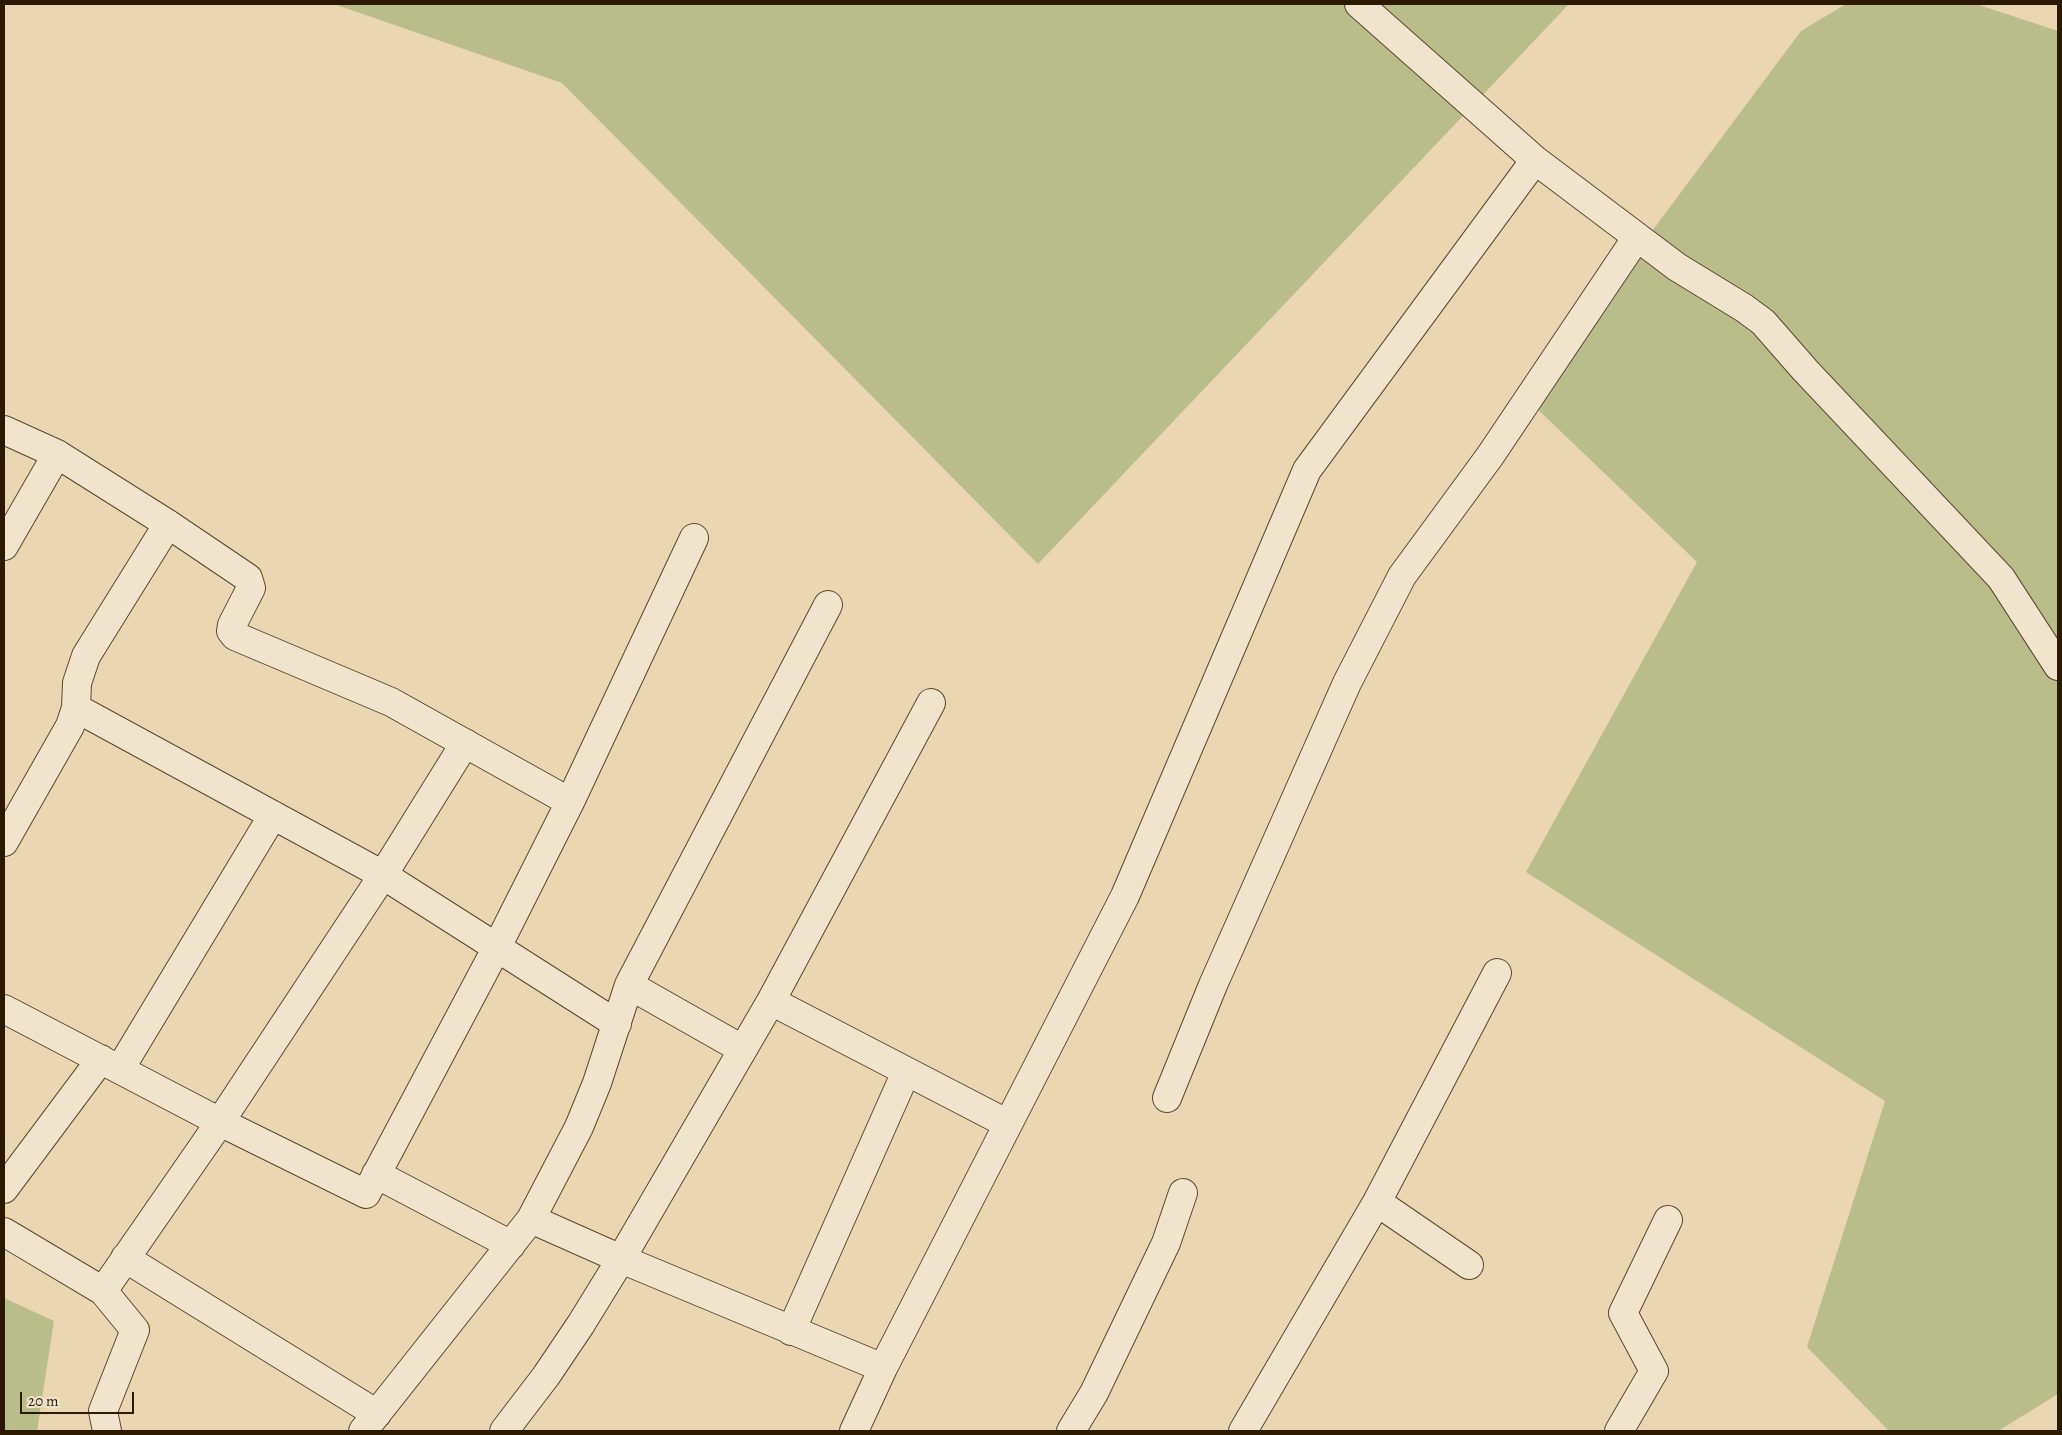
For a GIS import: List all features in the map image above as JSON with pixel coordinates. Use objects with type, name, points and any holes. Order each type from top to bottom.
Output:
[{"type":"street","points":[[1359,4],[1535,160],[1677,267],[1744,308],[1763,322],[1805,370],[2001,578],[2058,666]]},
{"type":"street","points":[[854,1431],[883,1368],[1125,896],[1307,470],[1535,160]]},
{"type":"street","points":[[1167,1098],[1213,985],[1347,683],[1402,576],[1490,456],[1637,237]]},
{"type":"street","points":[[4,430],[57,454],[168,524],[248,578],[250,588],[232,625],[235,636],[391,702],[570,802]]},
{"type":"street","points":[[4,546],[57,454]]},
{"type":"street","points":[[4,842],[70,726],[76,708],[78,683],[86,656],[168,524]]},
{"type":"street","points":[[4,1009],[220,1122],[366,1194],[498,947],[570,802],[694,538]]},
{"type":"street","points":[[125,1258],[370,1423],[531,1219],[579,1127],[597,1084],[629,986],[828,605]]},
{"type":"street","points":[[504,1431],[546,1376],[621,1259],[771,1002],[931,703]]},
{"type":"street","points":[[76,708],[383,875],[617,1024]]},
{"type":"street","points":[[102,1291],[220,1122],[383,875],[464,743]]},
{"type":"street","points":[[4,1189],[110,1064],[273,815]]},
{"type":"street","points":[[1243,1431],[1376,1202],[1497,974]]},
{"type":"street","points":[[629,986],[742,1050]]},
{"type":"street","points":[[771,1002],[1008,1124]]},
{"type":"street","points":[[791,1331],[906,1072]]},
{"type":"street","points":[[376,1174],[510,1246]]},
{"type":"street","points":[[1071,1431],[1094,1393],[1166,1243],[1183,1193]]},
{"type":"street","points":[[1376,1202],[1469,1265]]},
{"type":"street","points":[[531,1219],[791,1331],[883,1368]]},
{"type":"street","points":[[1620,1431],[1654,1371],[1624,1313],[1668,1220]]},
{"type":"street","points":[[4,1232],[102,1291],[135,1330],[103,1411],[107,1431]]},
{"type":"green space","points":[[334,4],[1569,4],[1038,564],[562,83]]},
{"type":"green space","points":[[1846,4],[1976,4],[2058,31],[2058,1394],[1998,1431],[1889,1431],[1807,1347],[1885,1101],[1526,872],[1697,562],[1527,399],[1801,31]]},
{"type":"green space","points":[[4,1298],[54,1321],[37,1431],[4,1431]]}]
